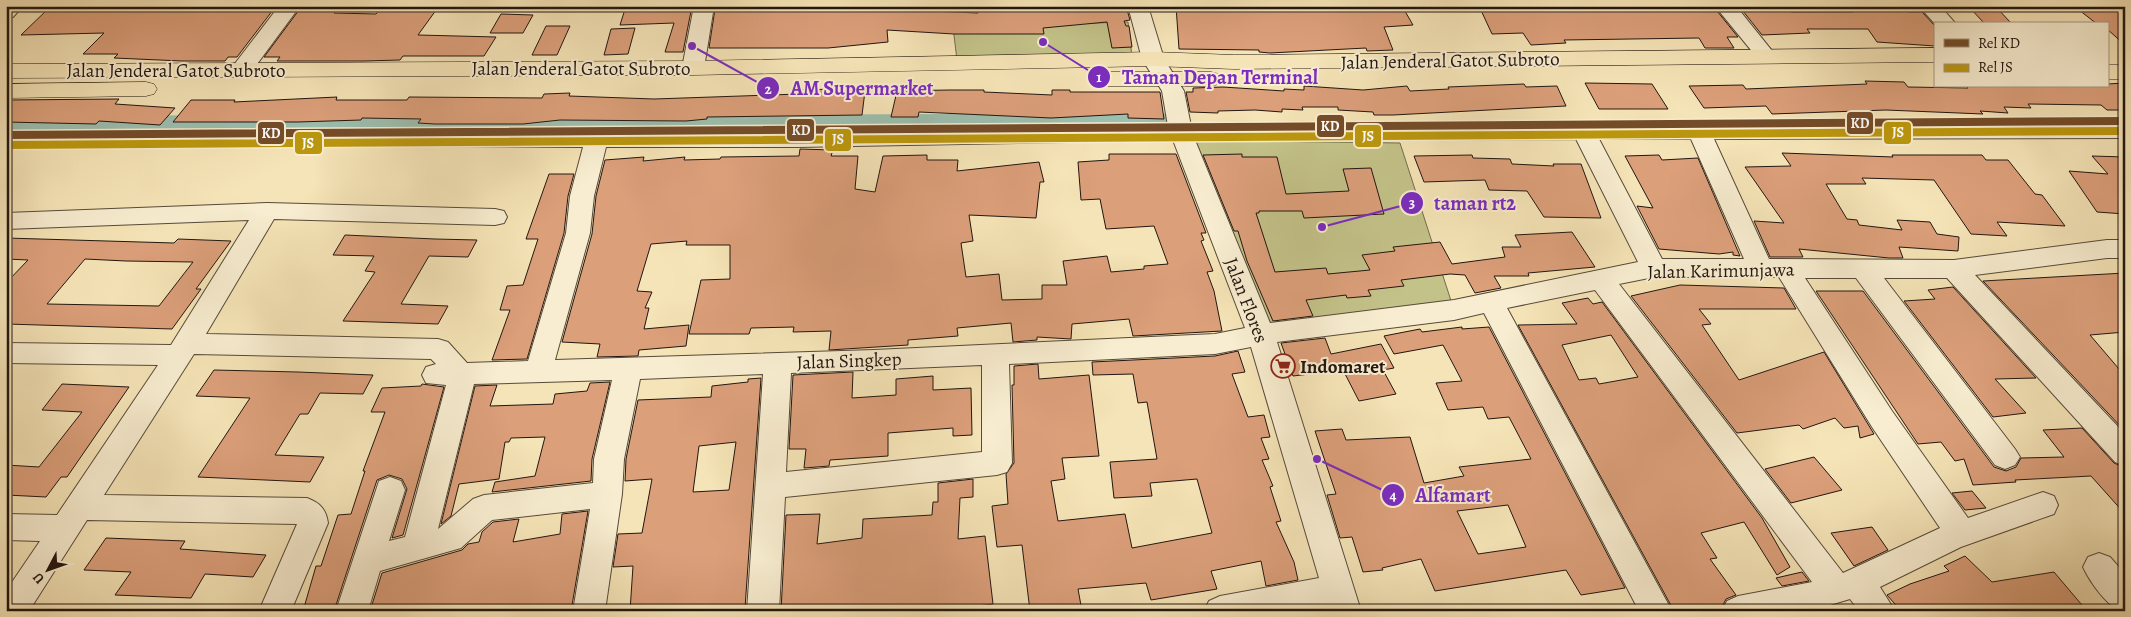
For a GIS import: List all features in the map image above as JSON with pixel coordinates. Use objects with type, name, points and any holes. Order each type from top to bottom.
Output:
[{"type":"main road","points":[[2108,54],[2125,54]]},
{"type":"main road","name":"Jalan Jenderal Gatot Subroto","points":[[6,91],[1160,69],[1243,62],[1934,55]]},
{"type":"main road","name":"Jalan Jenderal Gatot Subroto","points":[[6,71],[693,68],[1934,72]]},
{"type":"main road","points":[[2108,72],[2125,72]]},
{"type":"street","points":[[6,13],[13,6]]},
{"type":"street","points":[[241,70],[290,6]]},
{"type":"street","points":[[693,68],[704,6]]},
{"type":"street","name":"Jalan Flores","points":[[1138,6],[1160,69],[1173,91],[1181,133],[1261,334],[1341,600]]},
{"type":"street","points":[[1725,6],[1766,56]]},
{"type":"street","points":[[1929,6],[1944,22]]},
{"type":"street","points":[[445,139],[798,140],[1181,133],[2125,131]]},
{"type":"street","points":[[1584,133],[1654,268]]},
{"type":"street","points":[[1700,133],[1773,268],[1882,419],[1961,534]]},
{"type":"street","points":[[538,373],[578,233],[582,196],[596,139]]},
{"type":"street","points":[[10,611],[182,350],[266,211]]},
{"type":"street","points":[[6,221],[266,211],[495,217]]},
{"type":"street","name":"Jalan Karimunjawa","points":[[1261,334],[1454,310],[1654,268],[1954,268],[2107,249],[2125,249]]},
{"type":"street","points":[[1862,267],[2005,457]]},
{"type":"street","points":[[1954,268],[2125,454]]},
{"type":"street","points":[[1601,279],[1847,586],[1879,611]]},
{"type":"street","points":[[1491,302],[1656,611]]},
{"type":"street","name":"Jalan Singkep","points":[[453,376],[1215,344],[1261,334]]},
{"type":"street","points":[[6,353],[438,348],[452,363],[453,376],[418,548]]},
{"type":"street","points":[[772,486],[997,464],[995,353]]},
{"type":"street","points":[[764,611],[778,362]]},
{"type":"street","points":[[589,611],[607,494],[609,459],[628,370]]},
{"type":"street","points":[[352,611],[390,490]]},
{"type":"street","points":[[367,560],[450,539],[484,508],[607,494]]},
{"type":"street","points":[[1738,611],[1847,586],[1961,534],[2043,504]]},
{"type":"street","points":[[6,527],[71,517],[307,511],[312,516],[313,523],[275,611]]},
{"type":"street","points":[[2099,567],[2125,598]]},
{"type":"street","points":[[1220,611],[1341,600]]},
{"type":"shaded area","points":[[1128,22],[1132,57],[957,60],[953,27]]},
{"type":"shaded area","points":[[1183,140],[1400,143],[1454,310],[1261,334]]},
{"type":"building","points":[[51,6],[276,6],[237,57],[228,57],[225,61],[182,61],[114,58],[118,54],[83,54],[104,33],[21,35]]},
{"type":"building","points":[[302,6],[339,6],[334,13],[376,14],[382,6],[439,6],[418,35],[496,37],[484,56],[403,56],[400,60],[364,61],[277,61],[280,57],[264,57]]},
{"type":"building","points":[[626,6],[692,6],[683,52],[665,52],[674,23],[620,25]]},
{"type":"building","points":[[786,6],[883,6],[883,9],[978,13],[978,6],[1126,6],[1130,20],[1124,21],[1126,26],[1129,26],[1132,47],[1112,48],[1107,22],[1043,28],[1044,34],[954,34],[887,30],[888,42],[828,48],[709,48],[715,9],[734,9],[733,11],[785,10]]},
{"type":"building","points":[[1176,6],[1402,6],[1413,25],[1384,27],[1393,50],[1367,51],[1366,48],[1270,53],[1259,52],[1259,50],[1179,49]]},
{"type":"building","points":[[1479,6],[1618,6],[1621,10],[1713,6],[1738,37],[1727,37],[1734,48],[1705,48],[1699,38],[1564,40],[1566,43],[1531,45],[1523,33],[1492,34]]},
{"type":"building","points":[[1739,6],[1786,6],[1791,12],[1853,12],[1847,6],[1904,6],[1908,12],[1922,12],[1934,25],[1934,46],[1877,42],[1868,29],[1807,29],[1810,33],[1762,35]]},
{"type":"building","points":[[1968,6],[1995,6],[2010,22],[1983,22]]},
{"type":"building","points":[[2074,6],[2125,6],[2125,45],[2108,30],[2108,22],[2094,22]]},
{"type":"building","points":[[501,14],[533,15],[523,33],[490,33]]},
{"type":"building","points":[[546,26],[570,26],[557,55],[532,55]]},
{"type":"building","points":[[635,28],[628,54],[604,55],[611,29]]},
{"type":"building","points":[[1865,81],[1904,82],[1908,87],[1934,88],[2108,88],[2108,84],[2125,83],[2125,110],[2107,110],[2101,105],[2028,104],[2031,108],[2004,107],[2008,113],[1980,111],[1983,114],[1886,110],[1772,114],[1766,106],[1704,108],[1689,86],[1743,85],[1746,89],[1867,84]]},
{"type":"building","points":[[1585,83],[1652,84],[1668,109],[1599,109]]},
{"type":"building","points":[[1524,84],[1526,87],[1557,86],[1566,106],[1393,115],[1374,115],[1373,112],[1338,110],[1338,107],[1302,107],[1303,110],[1282,109],[1282,112],[1255,110],[1218,111],[1218,113],[1190,112],[1186,92],[1193,92],[1193,88],[1223,87],[1284,91],[1284,89],[1304,90],[1304,86],[1363,90],[1407,86],[1410,91],[1449,89],[1448,87]]},
{"type":"building","points":[[835,89],[834,92],[865,91],[862,115],[707,117],[707,119],[686,121],[560,120],[523,124],[435,124],[418,123],[421,119],[362,118],[361,120],[298,122],[173,122],[191,100],[235,100],[234,102],[337,97],[336,100],[407,100],[409,97],[542,98],[544,94],[570,93],[569,96],[654,99],[799,94],[800,90]]},
{"type":"building","points":[[984,90],[984,92],[1052,95],[1052,90],[1070,90],[1070,92],[1160,92],[1164,119],[1128,118],[1128,114],[1051,118],[919,112],[918,117],[891,117],[897,91]]},
{"type":"building","points":[[119,99],[115,104],[175,108],[160,125],[99,121],[96,124],[6,122],[6,100]]},
{"type":"building","points":[[800,149],[833,150],[831,156],[858,156],[855,189],[875,192],[883,156],[927,155],[927,160],[958,160],[957,171],[1039,162],[1044,182],[1040,182],[1036,218],[969,215],[973,241],[961,243],[966,277],[999,274],[1002,300],[1042,299],[1042,285],[1067,285],[1063,261],[1107,256],[1111,272],[1144,269],[1144,266],[1168,264],[1154,226],[1106,229],[1100,199],[1081,200],[1078,162],[1109,160],[1109,154],[1176,154],[1206,233],[1201,233],[1204,240],[1201,241],[1213,271],[1207,272],[1214,291],[1222,331],[1133,336],[1129,319],[1072,324],[1071,339],[1037,337],[1037,340],[1013,342],[1011,323],[957,328],[958,336],[908,340],[908,345],[829,350],[831,331],[793,332],[794,327],[751,328],[749,334],[689,334],[701,280],[730,279],[730,245],[686,245],[687,241],[651,244],[637,291],[652,292],[645,308],[649,308],[644,329],[689,325],[686,346],[639,350],[638,356],[597,357],[600,344],[562,342],[592,234],[596,196],[605,160],[644,157],[643,161],[685,157],[684,160],[720,159],[721,157],[799,156]]},
{"type":"building","points":[[1782,153],[1893,157],[1892,155],[1982,155],[1986,160],[2008,160],[2035,194],[2042,195],[2065,226],[1997,222],[2007,236],[1971,234],[1934,180],[1862,178],[1866,184],[1826,184],[1847,219],[1857,220],[1859,225],[1902,230],[1897,220],[1930,222],[1937,234],[1959,237],[1958,251],[1899,247],[1903,258],[1889,258],[1799,249],[1803,257],[1770,257],[1754,221],[1784,223],[1745,167],[1791,166]]},
{"type":"building","points":[[1242,154],[1242,157],[1277,157],[1286,194],[1349,191],[1343,169],[1371,168],[1384,214],[1304,218],[1302,211],[1259,211],[1259,213],[1256,213],[1275,272],[1326,268],[1328,274],[1370,270],[1362,255],[1395,251],[1393,247],[1440,242],[1452,264],[1505,257],[1502,247],[1521,247],[1515,235],[1572,232],[1595,267],[1528,273],[1529,276],[1494,276],[1501,288],[1475,293],[1465,275],[1450,274],[1401,280],[1404,286],[1368,290],[1371,296],[1347,298],[1346,295],[1306,300],[1313,316],[1273,321],[1247,261],[1238,231],[1234,231],[1203,155]]},
{"type":"building","points":[[1472,155],[1473,158],[1510,159],[1512,164],[1554,166],[1553,164],[1581,164],[1601,218],[1544,217],[1527,191],[1489,190],[1485,180],[1424,182],[1414,156]]},
{"type":"building","points":[[1659,155],[1662,160],[1698,158],[1740,256],[1733,255],[1733,252],[1719,254],[1659,249],[1637,206],[1653,208],[1625,156]]},
{"type":"building","points":[[2092,156],[2125,157],[2125,214],[2097,212],[2069,171],[2108,174]]},
{"type":"building","points":[[549,174],[574,174],[568,196],[564,233],[527,359],[492,360],[510,310],[500,310],[507,286],[523,285],[538,239],[526,239]]},
{"type":"building","points":[[345,235],[477,240],[468,257],[429,256],[401,304],[448,306],[438,324],[343,321],[375,272],[365,271],[374,256],[333,255]]},
{"type":"building","points":[[6,238],[174,243],[178,239],[231,241],[196,289],[201,289],[172,329],[6,324],[6,283],[28,260],[6,259]],"holes":[[[85,259],[193,262],[159,306],[47,304]]]},
{"type":"building","points":[[2125,273],[2125,332],[2090,335],[2125,376],[2125,431],[1983,281]]},
{"type":"building","points":[[1680,285],[1784,288],[1796,309],[1699,309],[1711,324],[1702,325],[1739,380],[1824,352],[1874,434],[1860,438],[1858,426],[1844,428],[1835,418],[1803,429],[1799,425],[1737,433],[1631,296]]},
{"type":"building","points":[[1953,287],[2036,378],[1995,379],[2026,413],[1993,417],[1904,301],[1935,299],[1928,290]]},
{"type":"building","points":[[1816,291],[1863,291],[1994,467],[2006,471],[2016,467],[2021,458],[2064,457],[2043,430],[2082,428],[2114,463],[2125,468],[2125,514],[2091,476],[2015,480],[2016,482],[1973,485],[1964,459],[1955,461],[1941,442],[1918,444]]},
{"type":"building","points":[[1588,298],[1593,304],[1602,302],[1762,518],[1790,567],[1777,575],[1744,522],[1701,533],[1717,558],[1710,559],[1736,595],[1726,599],[1723,605],[1710,609],[1674,611],[1518,325],[1577,324],[1562,303]],"holes":[[[1611,335],[1638,377],[1599,384],[1596,378],[1579,380],[1562,345]]]},
{"type":"building","points":[[1462,327],[1462,329],[1489,327],[1625,588],[1581,595],[1566,570],[1435,591],[1421,559],[1382,568],[1383,570],[1363,572],[1352,537],[1340,538],[1327,495],[1336,494],[1315,431],[1342,429],[1346,440],[1410,437],[1424,483],[1464,476],[1459,467],[1531,459],[1509,417],[1488,419],[1483,407],[1448,410],[1436,383],[1462,381],[1443,345],[1394,354],[1384,336],[1420,329],[1422,332]],"holes":[[[1508,505],[1526,547],[1478,554],[1457,511]]]},
{"type":"building","points":[[1325,338],[1331,354],[1381,344],[1394,368],[1383,370],[1396,394],[1359,401],[1343,370],[1293,376],[1281,343]]},
{"type":"building","points":[[1238,351],[1245,372],[1232,374],[1248,417],[1264,415],[1270,437],[1261,438],[1269,459],[1262,460],[1273,486],[1270,487],[1281,521],[1276,522],[1294,562],[1298,580],[1266,586],[1261,561],[1211,571],[1217,589],[1151,600],[1146,583],[1078,589],[1082,611],[1030,611],[1022,545],[997,547],[992,506],[1008,504],[1006,474],[1014,463],[1012,385],[1014,385],[1014,366],[1038,364],[1039,379],[1089,375],[1099,456],[1062,458],[1065,479],[1051,481],[1058,521],[1125,514],[1132,548],[1212,533],[1197,479],[1150,483],[1152,496],[1114,498],[1110,462],[1157,459],[1147,402],[1138,403],[1133,374],[1093,375],[1092,362],[1215,356]]},
{"type":"building","points":[[214,370],[373,375],[363,394],[320,393],[308,414],[300,414],[275,455],[324,457],[310,482],[198,477],[250,398],[196,396]]},
{"type":"building","points":[[853,372],[852,398],[896,395],[896,379],[933,376],[933,390],[971,388],[972,435],[953,436],[953,428],[888,433],[888,456],[830,460],[829,466],[804,468],[806,449],[789,449],[793,375]]},
{"type":"building","points":[[761,378],[745,608],[630,611],[633,566],[613,567],[618,534],[642,533],[652,479],[625,481],[626,459],[638,400],[711,397],[712,386],[748,382],[748,379]],"holes":[[[736,442],[729,490],[693,492],[699,446]]]},
{"type":"building","points":[[610,382],[592,459],[591,481],[492,492],[495,482],[535,476],[545,437],[511,438],[509,442],[505,442],[499,479],[459,484],[451,516],[441,524],[475,386],[497,385],[490,406],[553,404],[555,394],[587,391],[590,383]]},
{"type":"building","points":[[62,384],[129,387],[67,477],[61,477],[46,497],[6,495],[6,465],[39,467],[82,412],[42,410]]},
{"type":"building","points":[[422,384],[444,387],[403,535],[392,538],[407,489],[402,479],[389,475],[377,480],[334,611],[303,611],[316,566],[321,566],[338,515],[351,514],[365,471],[363,471],[385,412],[371,412],[382,388],[421,386]]},
{"type":"building","points":[[1814,457],[1842,490],[1791,503],[1765,469]]},
{"type":"building","points":[[973,479],[973,497],[960,498],[958,539],[985,536],[993,604],[942,611],[781,611],[786,515],[820,514],[817,544],[862,538],[863,519],[932,515],[933,502],[938,502],[938,483]]},
{"type":"building","points":[[1972,491],[1986,508],[1965,510],[1952,493]]},
{"type":"building","points":[[588,511],[571,611],[370,611],[382,573],[462,550],[468,544],[479,542],[482,532],[493,522],[519,519],[513,542],[560,534],[562,514]]},
{"type":"building","points":[[1872,527],[1888,550],[1854,566],[1831,533]]},
{"type":"building","points":[[106,538],[185,541],[180,549],[266,555],[253,577],[205,574],[191,598],[115,595],[131,572],[84,570]]},
{"type":"building","points":[[1965,556],[1992,582],[2054,572],[2087,611],[1901,611],[1887,595],[1910,584],[1949,571],[1944,566]]},
{"type":"building","points":[[1802,572],[1809,581],[1782,586],[1776,578]]},
{"type":"waterway","points":[[6,126],[493,127],[1162,124]]},
{"type":"rail line","name":"KD","points":[[6,135],[2125,121]]},
{"type":"rail line","name":"JS","points":[[6,145],[2125,131]]},
{"type":"place","name":"Taman Depan Terminal","points":[[1043,42]]},
{"type":"place","name":"AM Supermarket","points":[[692,46]]},
{"type":"place","name":"taman rt2","points":[[1322,227]]},
{"type":"place","name":"Indomaret","points":[[1283,366]]},
{"type":"place","name":"Alfamart","points":[[1317,459]]}]
